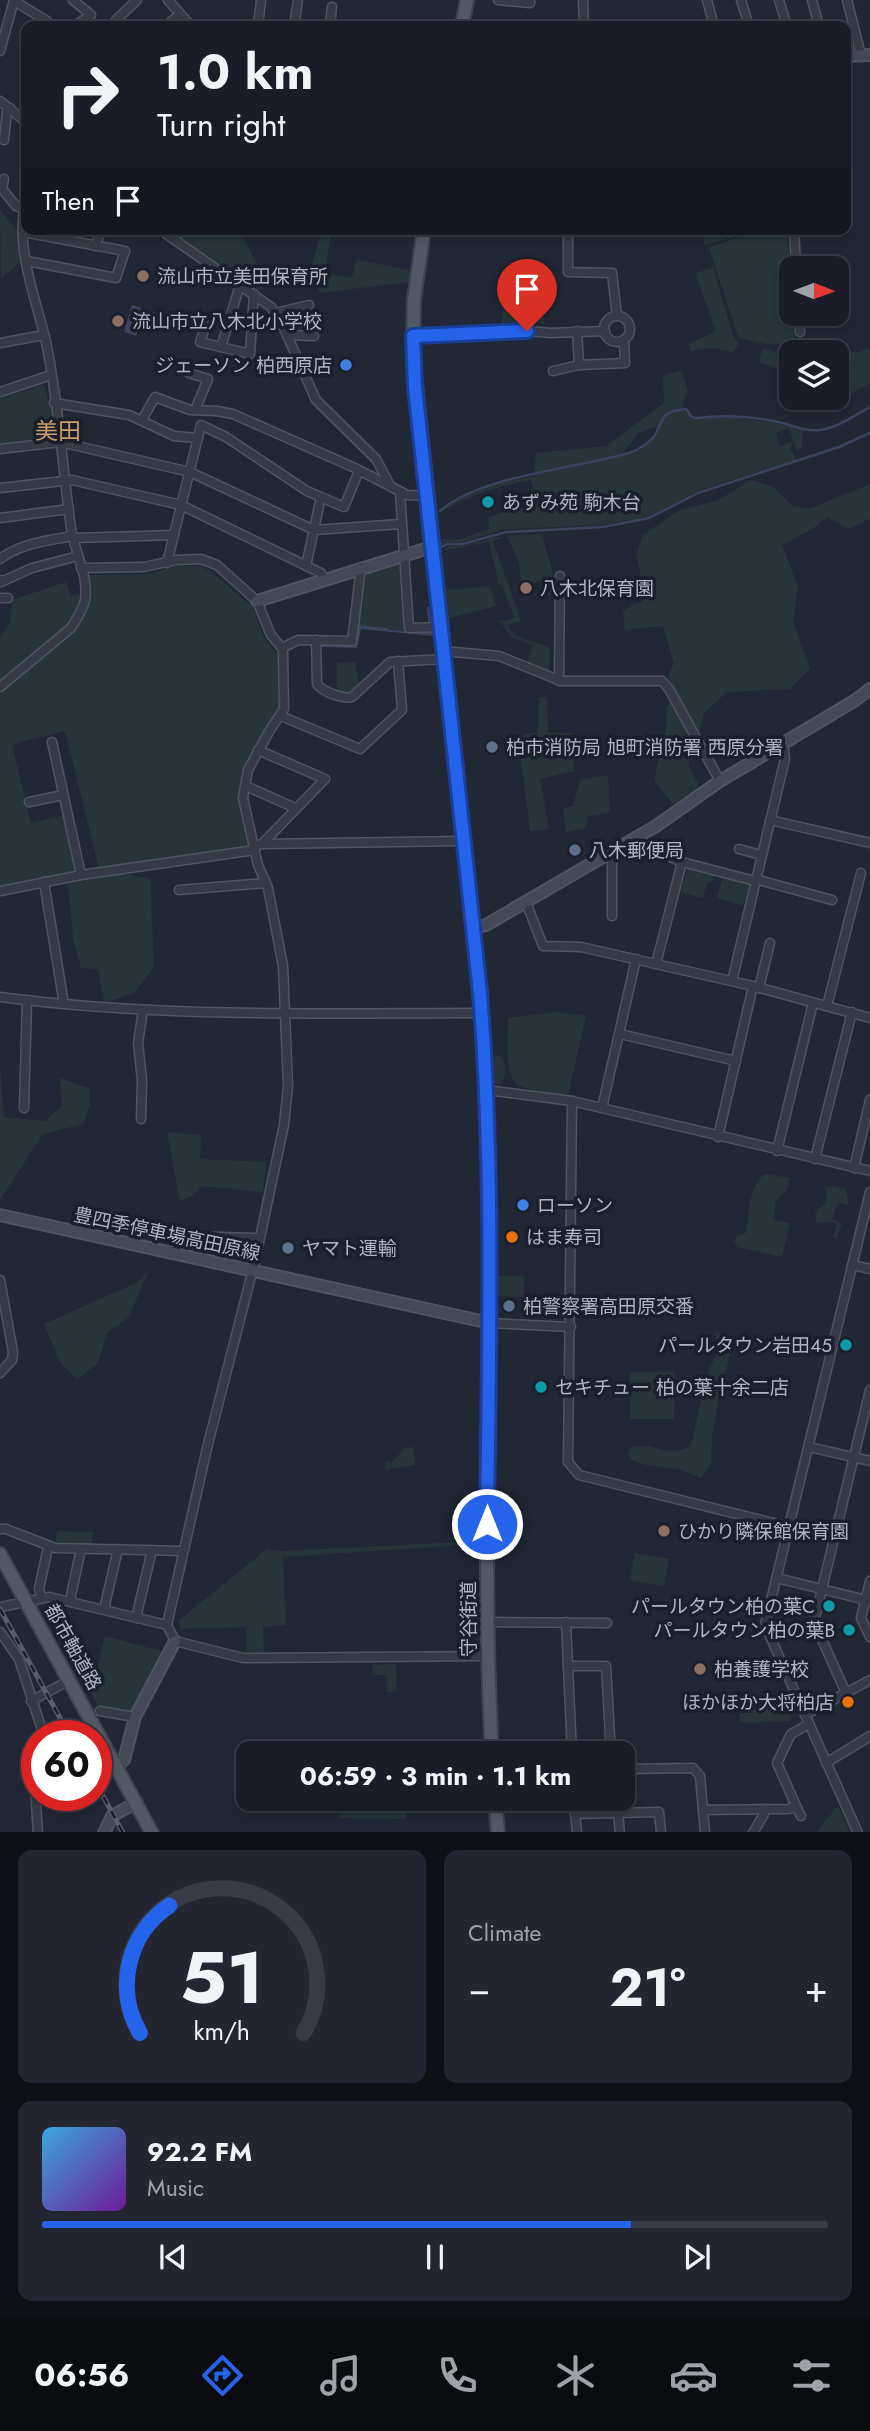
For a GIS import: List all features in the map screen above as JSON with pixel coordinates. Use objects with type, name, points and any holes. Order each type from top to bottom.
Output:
[{"type":"main road","points":[[463,21],[467,0]]},
{"type":"main road","name":"守谷街道","points":[[423,235],[415,288],[415,387],[473,928],[486,1090],[490,1323],[487,1622],[491,1741]]},
{"type":"main road","name":"都市軸道路","points":[[0,1554],[152,1832]]},
{"type":"main road","points":[[496,1811],[498,1832]]},
{"type":"street","points":[[73,0],[91,15],[83,21]]},
{"type":"street","points":[[116,21],[137,0]]},
{"type":"street","points":[[168,0],[186,21]]},
{"type":"street","points":[[259,21],[261,0]]},
{"type":"street","points":[[295,21],[298,0]]},
{"type":"street","points":[[498,0],[530,3],[530,0]]},
{"type":"street","points":[[583,0],[584,21]]},
{"type":"street","points":[[707,0],[713,21]]},
{"type":"street","points":[[741,0],[747,21]]},
{"type":"street","points":[[779,0],[785,21]]},
{"type":"street","points":[[812,0],[818,21]]},
{"type":"street","points":[[847,0],[866,55]]},
{"type":"street","points":[[0,51],[14,1],[47,21]]},
{"type":"street","points":[[331,21],[332,7]]},
{"type":"street","points":[[172,21],[180,14]]},
{"type":"street","points":[[0,101],[21,118]]},
{"type":"street","points":[[4,140],[7,111],[10,108]]},
{"type":"street","points":[[4,179],[2,189],[16,206],[21,205]]},
{"type":"street","points":[[0,688],[71,628],[85,601],[85,584],[69,509],[51,375],[23,235]]},
{"type":"street","points":[[27,261],[116,278],[125,251],[38,235]]},
{"type":"street","points":[[95,246],[100,235]]},
{"type":"street","points":[[168,235],[254,294],[275,313],[288,335],[316,400],[376,459],[391,487]]},
{"type":"street","points":[[568,235],[568,272],[612,273],[617,316]]},
{"type":"street","points":[[794,235],[795,256]]},
{"type":"street","points":[[221,347],[240,285]]},
{"type":"street","points":[[206,325],[201,342],[250,355],[255,316],[254,294]]},
{"type":"street","points":[[275,313],[309,305]]},
{"type":"street","points":[[552,371],[579,365],[625,363],[624,340],[629,334],[629,325],[625,318],[617,316],[606,322],[605,331],[612,340],[624,340]]},
{"type":"street","points":[[800,326],[800,332]]},
{"type":"street","points":[[577,331],[579,365]]},
{"type":"street","points":[[413,336],[605,331]]},
{"type":"street","points":[[0,343],[44,335]]},
{"type":"street","points":[[288,335],[314,335]]},
{"type":"street","points":[[189,373],[208,379],[195,410]]},
{"type":"street","points":[[0,392],[51,375]]},
{"type":"street","points":[[142,420],[155,397],[179,407],[233,414],[355,468],[400,492],[427,496]]},
{"type":"street","points":[[54,403],[117,412],[142,420],[174,436],[198,438]]},
{"type":"street","points":[[167,563],[201,425],[226,437],[307,491],[344,507],[359,471]]},
{"type":"street","points":[[0,449],[60,442],[190,472],[314,530],[401,524]]},
{"type":"street","points":[[0,488],[65,480],[181,505],[321,573],[324,580]]},
{"type":"street","points":[[400,492],[409,628],[441,627]]},
{"type":"street","points":[[306,566],[321,497]]},
{"type":"street","points":[[0,518],[69,509]]},
{"type":"street","points":[[0,559],[23,545],[74,537],[174,535]]},
{"type":"street","points":[[257,601],[432,547]]},
{"type":"street","points":[[0,580],[1,582],[32,568],[78,556]]},
{"type":"street","points":[[81,568],[144,567],[176,560],[201,559],[217,565],[257,601],[271,635],[282,648],[284,709],[248,770],[243,798],[257,847],[283,966],[288,1086],[284,1125],[253,1271],[206,1448],[167,1625],[175,1641],[243,1658],[488,1656]]},
{"type":"street","points":[[282,648],[298,640],[352,640],[361,568]]},
{"type":"street","points":[[559,681],[560,576]]},
{"type":"street","points":[[316,640],[317,684],[320,688],[346,698],[352,697],[390,662],[444,655],[499,656],[559,681],[662,681],[720,781]]},
{"type":"street","points":[[281,716],[360,749],[402,710],[398,662]]},
{"type":"street","points":[[473,928],[486,925],[629,841],[720,781],[870,689]]},
{"type":"street","points":[[52,742],[81,875]]},
{"type":"street","points":[[732,981],[785,760],[781,745]]},
{"type":"street","points":[[257,847],[325,779],[258,750]]},
{"type":"street","points":[[246,786],[295,808]]},
{"type":"street","points":[[29,802],[62,795]]},
{"type":"street","points":[[770,820],[870,844]]},
{"type":"street","points":[[0,891],[81,875],[257,847],[463,841]]},
{"type":"street","points":[[629,841],[682,862],[832,900]]},
{"type":"street","points":[[739,849],[761,855]]},
{"type":"street","points":[[610,852],[612,916]]},
{"type":"street","points":[[656,964],[682,862]]},
{"type":"street","points":[[827,1006],[861,873]]},
{"type":"street","points":[[44,882],[64,1004]]},
{"type":"street","points":[[179,890],[265,883]]},
{"type":"street","points":[[526,901],[543,946],[581,947],[636,959],[756,987],[870,1018]]},
{"type":"street","points":[[718,1137],[736,1061],[770,943]]},
{"type":"street","points":[[602,1108],[636,959]]},
{"type":"street","points":[[0,997],[143,1010],[481,1013]]},
{"type":"street","points":[[24,1108],[27,1000]]},
{"type":"street","points":[[777,1151],[813,1003]]},
{"type":"street","points":[[141,1119],[142,1080],[138,1042],[143,1010]]},
{"type":"street","points":[[815,1159],[852,1013]]},
{"type":"street","points":[[620,1034],[736,1061]]},
{"type":"street","points":[[486,1090],[572,1101],[870,1171]]},
{"type":"street","points":[[854,1168],[870,1100]]},
{"type":"street","points":[[572,1101],[568,1462],[579,1475],[790,1527]]},
{"type":"street","points":[[858,1832],[765,1625],[870,1192]]},
{"type":"street","name":"豊四季停車場高田原線","points":[[0,1215],[490,1323]]},
{"type":"street","points":[[172,1254],[184,1236],[258,1238]]},
{"type":"street","points":[[852,1265],[870,1269]]},
{"type":"street","points":[[0,1280],[13,1352],[12,1360],[0,1373]]},
{"type":"street","points":[[490,1323],[571,1327]]},
{"type":"street","points":[[846,1693],[814,1622],[870,1390]]},
{"type":"street","points":[[809,1447],[870,1461]]},
{"type":"street","points":[[0,1529],[6,1529],[48,1547],[183,1551]]},
{"type":"street","points":[[41,1597],[39,1589],[48,1547]]},
{"type":"street","points":[[70,1600],[81,1549]]},
{"type":"street","points":[[104,1609],[118,1549]]},
{"type":"street","points":[[136,1618],[152,1550]]},
{"type":"street","points":[[777,1578],[868,1601]]},
{"type":"street","points":[[870,1581],[868,1601],[861,1618],[870,1637]]},
{"type":"street","points":[[0,1606],[41,1597],[70,1600],[167,1625]]},
{"type":"street","points":[[487,1622],[607,1623]]},
{"type":"street","points":[[566,1622],[571,1741]]},
{"type":"street","points":[[0,1632],[19,1660],[38,1720]]},
{"type":"street","points":[[117,1766],[124,1760],[135,1717],[175,1641]]},
{"type":"street","points":[[568,1666],[606,1665],[610,1741]]},
{"type":"street","points":[[31,1701],[69,1680]]},
{"type":"street","points":[[801,1816],[777,1759],[791,1734],[807,1719],[870,1680]]},
{"type":"street","points":[[100,1710],[135,1717]]},
{"type":"street","points":[[826,1763],[868,1737],[870,1748]]},
{"type":"street","points":[[635,1769],[693,1768],[700,1776],[705,1832]]},
{"type":"street","points":[[104,1832],[112,1816],[137,1802]]},
{"type":"street","points":[[703,1810],[789,1809],[796,1806]]},
{"type":"street","points":[[753,1832],[764,1814],[764,1809]]},
{"type":"street","points":[[36,1811],[38,1832]]},
{"type":"street","points":[[575,1811],[577,1832]]},
{"type":"street","points":[[575,1814],[659,1812],[661,1832]]},
{"type":"street","points":[[618,1813],[620,1832]]},
{"type":"shaded area","points":[[0,209],[19,234],[22,260],[1,279]]},
{"type":"shaded area","points":[[182,235],[242,235],[260,270],[278,273],[261,291],[181,238]]},
{"type":"shaded area","points":[[320,235],[331,235],[324,273],[352,278],[356,260],[411,270],[409,282],[320,293],[310,271]]},
{"type":"shaded area","points":[[702,235],[741,235],[705,245]]},
{"type":"shaded area","points":[[788,235],[789,256],[779,256],[779,326],[794,326],[795,339],[779,340],[779,344],[775,345],[738,337],[709,247],[743,236]]},
{"type":"shaded area","points":[[713,268],[734,339],[739,343],[733,352],[713,348],[691,351],[689,344],[716,331],[695,273]]},
{"type":"shaded area","points":[[528,300],[543,300],[544,323],[502,324],[502,304],[528,306]]},
{"type":"shaded area","points":[[762,348],[779,352],[779,370],[759,363]]},
{"type":"shaded area","points":[[870,349],[870,383],[849,395],[849,352]]},
{"type":"shaded area","points":[[682,370],[688,392],[683,400],[683,410],[688,411],[693,419],[720,416],[741,418],[803,430],[802,447],[797,451],[789,428],[776,433],[780,446],[792,442],[790,452],[796,460],[700,490],[647,517],[602,525],[506,529],[463,542],[447,542],[441,545],[442,539],[457,540],[489,529],[489,517],[537,502],[531,480],[485,491],[442,512],[450,504],[472,492],[534,476],[536,453],[606,446],[664,403],[663,375]],"holes":[[[657,426],[656,435],[634,452],[619,457],[639,433]]]},
{"type":"shaded area","points":[[45,386],[48,402],[51,402],[56,436],[54,439],[0,446],[0,398]]},
{"type":"shaded area","points":[[750,480],[772,486],[794,507],[811,508],[870,484],[870,519],[848,529],[828,517],[782,545],[798,587],[793,621],[810,669],[790,689],[727,692],[704,713],[696,748],[688,765],[700,787],[673,804],[654,780],[667,726],[666,708],[678,695],[668,676],[674,663],[663,626],[625,630],[623,612],[633,604],[643,602],[636,556],[643,535],[679,510],[717,501]]},
{"type":"shaded area","points":[[542,534],[553,574],[552,595],[542,595],[540,581],[521,585],[519,563],[507,536]]},
{"type":"shaded area","points":[[506,536],[493,541],[521,621],[507,625],[520,637],[550,648],[549,675],[527,663],[533,645],[512,638],[499,620],[508,621],[514,617],[502,585],[499,585],[489,542],[442,551],[448,546],[463,546]]},
{"type":"shaded area","points":[[397,561],[400,564],[405,631],[357,625],[364,575],[367,571]]},
{"type":"shaded area","points":[[176,566],[199,566],[209,570],[252,606],[265,639],[280,658],[281,709],[267,729],[240,799],[250,847],[99,868],[65,731],[12,744],[31,823],[65,815],[79,873],[0,887],[0,691],[80,621],[85,575],[147,574]]},
{"type":"shaded area","points":[[66,582],[70,596],[83,593],[72,620],[50,644],[0,685],[0,638],[10,622],[12,600]]},
{"type":"shaded area","points":[[490,586],[496,606],[449,618],[446,590]]},
{"type":"shaded area","points":[[355,662],[359,686],[350,694],[337,691],[337,663]]},
{"type":"shaded area","points":[[539,697],[547,697],[548,733],[572,733],[574,771],[540,779],[549,829],[530,831],[518,735],[538,733]]},
{"type":"shaded area","points":[[608,775],[610,813],[588,816],[586,828],[566,832],[563,808],[573,806],[580,780]]},
{"type":"shaded area","points":[[688,867],[714,875],[712,883],[707,883],[703,898],[681,892]]},
{"type":"shaded area","points":[[123,874],[150,878],[154,967],[134,993],[105,1003],[98,969],[81,968],[73,939],[68,883]]},
{"type":"shaded area","points":[[723,877],[749,884],[743,905],[717,898]]},
{"type":"shaded area","points":[[554,1012],[586,1016],[568,1095],[518,1084],[514,1081],[509,1067],[508,1018]]},
{"type":"shaded area","points":[[500,1055],[505,1070],[501,1085],[491,1082],[491,1058]]},
{"type":"shaded area","points":[[0,1066],[4,1117],[45,1121],[62,1106],[60,1078],[89,1088],[90,1105],[83,1124],[43,1134],[0,1200]]},
{"type":"shaded area","points":[[167,1132],[201,1135],[200,1159],[266,1162],[263,1192],[202,1186],[192,1196],[180,1201]]},
{"type":"shaded area","points":[[764,1174],[790,1178],[786,1192],[776,1200],[773,1220],[790,1223],[782,1257],[737,1247],[734,1240],[738,1235],[746,1233],[752,1195]]},
{"type":"shaded area","points":[[825,1187],[846,1189],[849,1205],[838,1202],[832,1219],[842,1223],[837,1238],[833,1237],[837,1224],[816,1223],[815,1213],[827,1202]]},
{"type":"shaded area","points":[[148,1272],[129,1317],[107,1333],[98,1363],[77,1379],[60,1362],[44,1324],[136,1283]]},
{"type":"shaded area","points":[[497,1276],[524,1276],[524,1297],[497,1296]]},
{"type":"shaded area","points":[[715,1331],[726,1336],[731,1352],[712,1437],[711,1465],[701,1478],[678,1469],[631,1460],[628,1454],[631,1447],[647,1446],[674,1451],[691,1446],[707,1375],[718,1350]]},
{"type":"shaded area","points":[[630,1372],[675,1372],[674,1419],[630,1419]]},
{"type":"shaded area","points":[[413,1447],[415,1465],[384,1470],[386,1461],[391,1463],[405,1448]]},
{"type":"shaded area","points":[[57,1531],[93,1532],[92,1544],[56,1543]]},
{"type":"shaded area","points":[[479,1541],[479,1544],[283,1557],[286,1625],[263,1627],[264,1652],[247,1652],[246,1627],[181,1629],[178,1621],[267,1549],[282,1551]]},
{"type":"shaded area","points":[[635,1553],[669,1559],[664,1586],[630,1580]]},
{"type":"shaded area","points":[[105,1636],[164,1652],[134,1712],[98,1706],[87,1685],[96,1673]]},
{"type":"shaded area","points":[[396,1664],[397,1691],[387,1692],[387,1675],[373,1675],[372,1665]]},
{"type":"shaded area","points":[[790,1702],[791,1721],[740,1723],[739,1704]]},
{"type":"shaded area","points":[[838,1806],[850,1832],[816,1832]]},
{"type":"shaded area","points":[[340,1811],[406,1811],[406,1819],[340,1818]]},
{"type":"water","points":[[132,305],[144,309],[136,336],[124,332]]},
{"type":"water","points":[[357,625],[433,632],[433,636],[361,629],[357,648],[319,647],[321,644],[354,644]]},
{"type":"waterway","points":[[440,511],[478,489],[633,451],[650,440],[663,418],[673,411],[686,409],[696,418],[758,418],[814,430],[833,427],[870,407]]},
{"type":"waterway","points":[[441,547],[506,532],[603,527],[649,518],[698,493],[839,447],[870,433]]},
{"type":"waterway","points":[[428,608],[430,625]]},
{"type":"railway","points":[[0,1609],[61,1720]]},
{"type":"railway","points":[[111,1811],[122,1832]]},
{"type":"place","name":"流山市立美田保育所","points":[[143,276]]},
{"type":"place","name":"流山市立八木北小学校","points":[[118,321]]},
{"type":"place","name":"ジェーソン 柏西原店","points":[[346,365]]},
{"type":"place","name":"あずみ苑 駒木台","points":[[488,502]]},
{"type":"place","name":"八木北保育園","points":[[526,588]]},
{"type":"place","name":"柏市消防局 旭町消防署 西原分署","points":[[492,747]]},
{"type":"place","name":"八木郵便局","points":[[575,850]]},
{"type":"place","name":"ローソン","points":[[523,1205]]},
{"type":"place","name":"はま寿司","points":[[512,1237]]},
{"type":"place","name":"ヤマト運輸","points":[[288,1248]]},
{"type":"place","name":"柏警察署高田原交番","points":[[509,1306]]},
{"type":"place","name":"パールタウン岩田45","points":[[846,1345]]},
{"type":"place","name":"セキチュー 柏の葉十余二店","points":[[541,1387]]},
{"type":"place","name":"ひかり隣保館保育園","points":[[664,1531]]},
{"type":"place","name":"パールタウン柏の葉C","points":[[829,1606]]},
{"type":"place","name":"パールタウン柏の葉B","points":[[849,1630]]},
{"type":"place","name":"柏養護学校","points":[[700,1669]]},
{"type":"place","name":"ほかほか大将柏店","points":[[848,1702]]},
{"type":"district","name":"美田","points":[[58,431]]},
{"type":"route","points":[[487,1524],[489,1173],[480,993],[415,387],[413,336],[527,331]]}]
